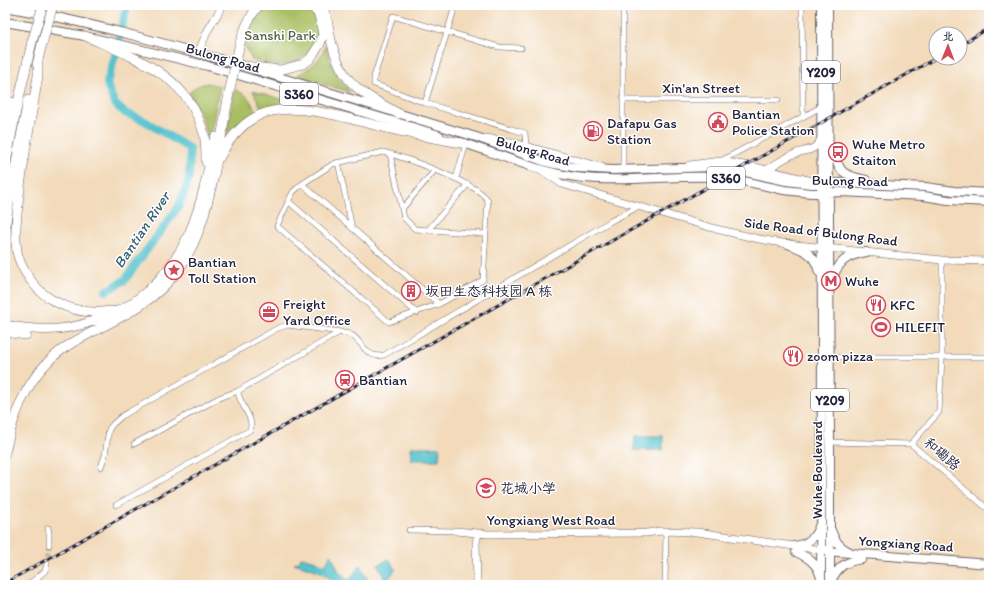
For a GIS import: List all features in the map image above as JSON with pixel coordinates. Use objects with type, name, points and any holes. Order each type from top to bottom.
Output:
[{"type":"highway","points":[[5,124],[43,5]]},
{"type":"highway","points":[[5,229],[23,121],[53,5]]},
{"type":"highway","points":[[5,325],[26,330],[39,330],[72,328],[92,322],[134,302],[160,280],[170,269],[192,228],[200,205],[238,42],[246,12],[251,5]]},
{"type":"highway","points":[[238,42],[251,14],[259,5]]},
{"type":"highway","points":[[244,66],[280,70],[303,64],[310,59],[318,48],[323,34],[319,15],[311,5]]},
{"type":"highway","points":[[320,5],[327,18],[334,51],[343,73],[360,92],[399,114]]},
{"type":"highway","points":[[85,36],[149,66],[165,75],[178,87],[200,121],[204,135],[206,177]]},
{"type":"highway","points":[[5,168],[32,42]]},
{"type":"highway","points":[[38,60],[38,76],[18,200],[16,234],[18,257],[33,284],[48,299],[68,308],[89,312],[121,309]]},
{"type":"highway","points":[[5,453],[13,420],[26,390],[45,364],[72,343],[132,312],[147,301],[174,275],[190,253],[200,230],[207,206],[216,166],[227,92]]},
{"type":"highway","points":[[216,166],[230,140],[246,124],[266,113],[288,110],[319,112],[414,134],[466,144]]},
{"type":"highway","points":[[5,332],[44,335],[72,333],[102,328]]},
{"type":"main road","points":[[23,5],[33,13]]},
{"type":"main road","points":[[198,53],[208,30],[223,5]]},
{"type":"main road","name":"Wuhe Boulevard","points":[[821,5],[821,107],[825,139]]},
{"type":"main road","name":"Wuhe Boulevard","points":[[825,553],[827,520],[825,139],[828,5]]},
{"type":"main road","name":"S360","points":[[6,8],[33,13]]},
{"type":"main road","name":"Bulong Road","points":[[33,13],[109,30],[244,66],[473,136],[544,161],[579,168],[623,170],[708,167],[724,168],[786,181],[812,184],[825,183],[925,187],[954,191],[989,193]]},
{"type":"main road","name":"S360","points":[[5,22],[85,36]]},
{"type":"main road","name":"Bulong Road","points":[[85,36],[208,66],[466,144],[541,170],[576,177],[606,179],[708,176],[723,177],[810,194],[841,192],[924,196],[948,200],[989,202]]},
{"type":"main road","points":[[473,136],[511,142],[612,170]]},
{"type":"main road","points":[[766,170],[795,154],[811,150],[825,139],[837,165],[844,173],[884,185]]},
{"type":"main road","points":[[675,168],[721,160],[825,183]]},
{"type":"main road","name":"Side Road of Bulong Road","points":[[541,170],[562,184],[730,233],[788,244],[942,260],[989,261]]},
{"type":"main road","points":[[788,244],[804,250],[811,255],[826,282],[843,260],[852,255],[866,252]]},
{"type":"main road","points":[[821,583],[819,570],[814,564],[795,549],[810,540],[819,527],[827,520],[833,536],[839,545],[854,553]]},
{"type":"main road","name":"Yongxiang West Road","points":[[456,531],[478,533],[702,533],[825,553]]},
{"type":"main road","points":[[477,585],[476,543],[478,533]]},
{"type":"main road","points":[[478,533],[481,543],[482,585]]},
{"type":"main road","name":"Yongxiang Road","points":[[825,553],[854,553],[989,564]]},
{"type":"main road","name":"Yongxiang Road","points":[[825,553],[862,559],[989,569]]},
{"type":"main road","name":"Y209","points":[[821,583],[825,553]]},
{"type":"main road","name":"Y209","points":[[825,553],[830,585]]},
{"type":"main road","points":[[830,585],[835,573],[842,566],[850,561],[862,559]]},
{"type":"street","points":[[425,103],[448,32],[454,5]]},
{"type":"street","points":[[623,5],[623,170]]},
{"type":"street","points":[[802,5],[803,117]]},
{"type":"street","points":[[521,48],[499,47],[393,16],[374,77],[374,84],[425,103],[525,133],[526,146]]},
{"type":"street","name":"Xin'an Street","points":[[623,100],[778,100]]},
{"type":"street","points":[[721,160],[821,107]]},
{"type":"street","points":[[456,178],[466,144]]},
{"type":"street","points":[[383,152],[456,178],[482,193],[488,201],[482,280],[439,304],[389,322],[277,226],[293,192],[302,184],[338,162],[383,152]]},
{"type":"street","points":[[390,154],[404,218],[415,229],[486,234]]},
{"type":"street","points":[[338,162],[352,228]]},
{"type":"street","points":[[402,209],[434,170]]},
{"type":"street","points":[[302,184],[439,304]]},
{"type":"street","points":[[428,230],[468,184]]},
{"type":"street","points":[[288,200],[417,313]]},
{"type":"street","points":[[102,467],[109,429],[122,416],[278,328],[288,325],[344,332],[356,338],[370,354],[374,356],[384,356],[637,206]]},
{"type":"street","points":[[911,444],[939,412],[942,358],[942,260]]},
{"type":"street","points":[[134,444],[222,397],[238,391],[333,336],[344,332]]},
{"type":"street","points":[[826,357],[989,357]]},
{"type":"street","points":[[116,505],[250,430],[251,422],[238,395],[238,391]]},
{"type":"street","name":"和磡路","points":[[826,442],[911,444],[989,510]]},
{"type":"street","points":[[48,528],[49,545]]},
{"type":"street","points":[[409,530],[456,531]]},
{"type":"street","points":[[665,585],[666,533]]},
{"type":"street","points":[[28,585],[45,571],[47,564]]},
{"type":"street","points":[[37,579],[41,585]]},
{"type":"green space","name":"Sanshi Park","points":[[266,5],[306,5],[315,17],[318,26],[318,35],[315,43],[304,56],[297,61],[288,64],[276,65],[252,60],[244,44],[255,18]]},
{"type":"green space","points":[[326,44],[329,58],[334,70],[340,81],[350,92],[296,76],[315,63],[322,55]]},
{"type":"green space","points":[[207,83],[220,86],[209,140],[201,116],[189,93],[197,86]]},
{"type":"green space","points":[[235,90],[244,94],[248,98],[256,112],[236,124],[226,134]]},
{"type":"green space","points":[[253,91],[312,108],[276,106],[262,109]]},
{"type":"water","points":[[635,436],[663,436],[663,450],[634,450]]},
{"type":"water","points":[[411,447],[440,447],[439,460],[411,460]]},
{"type":"water","points":[[331,554],[338,570],[349,581],[360,565],[371,585],[340,585],[319,571],[294,563],[299,562],[301,557],[316,561],[325,566]]},
{"type":"water","points":[[389,559],[396,569],[383,585],[373,585],[385,577],[378,565]]},
{"type":"waterway","name":"Bantian River","points":[[117,47],[127,5]]},
{"type":"waterway","name":"Bantian River","points":[[106,291],[125,280],[179,206],[189,179],[190,149],[143,120],[125,113],[115,104],[107,83],[116,52]]},
{"type":"tunnel","points":[[47,564],[49,545]]},
{"type":"railway","points":[[968,40],[989,28]]},
{"type":"railway","points":[[5,583],[928,63]]},
{"type":"place","name":"Bantian Police Station","points":[[718,122]]},
{"type":"place","name":"Dafapu Gas Station","points":[[593,131]]},
{"type":"place","name":"Wuhe Metro Staiton","points":[[838,152]]},
{"type":"place","name":"Bantian Toll Station","points":[[174,270]]},
{"type":"place","name":"Wuhe","points":[[831,281]]},
{"type":"place","name":"坂田生态科技园 A 栋","points":[[411,291]]},
{"type":"place","name":"KFC","points":[[876,305]]},
{"type":"place","name":"Freight Yard Office","points":[[269,312]]},
{"type":"place","name":"HILEFIT","points":[[881,327]]},
{"type":"place","name":"zoom pizza","points":[[793,356]]},
{"type":"place","name":"Bantian","points":[[345,380]]},
{"type":"place","name":"花城小学","points":[[486,488]]}]
